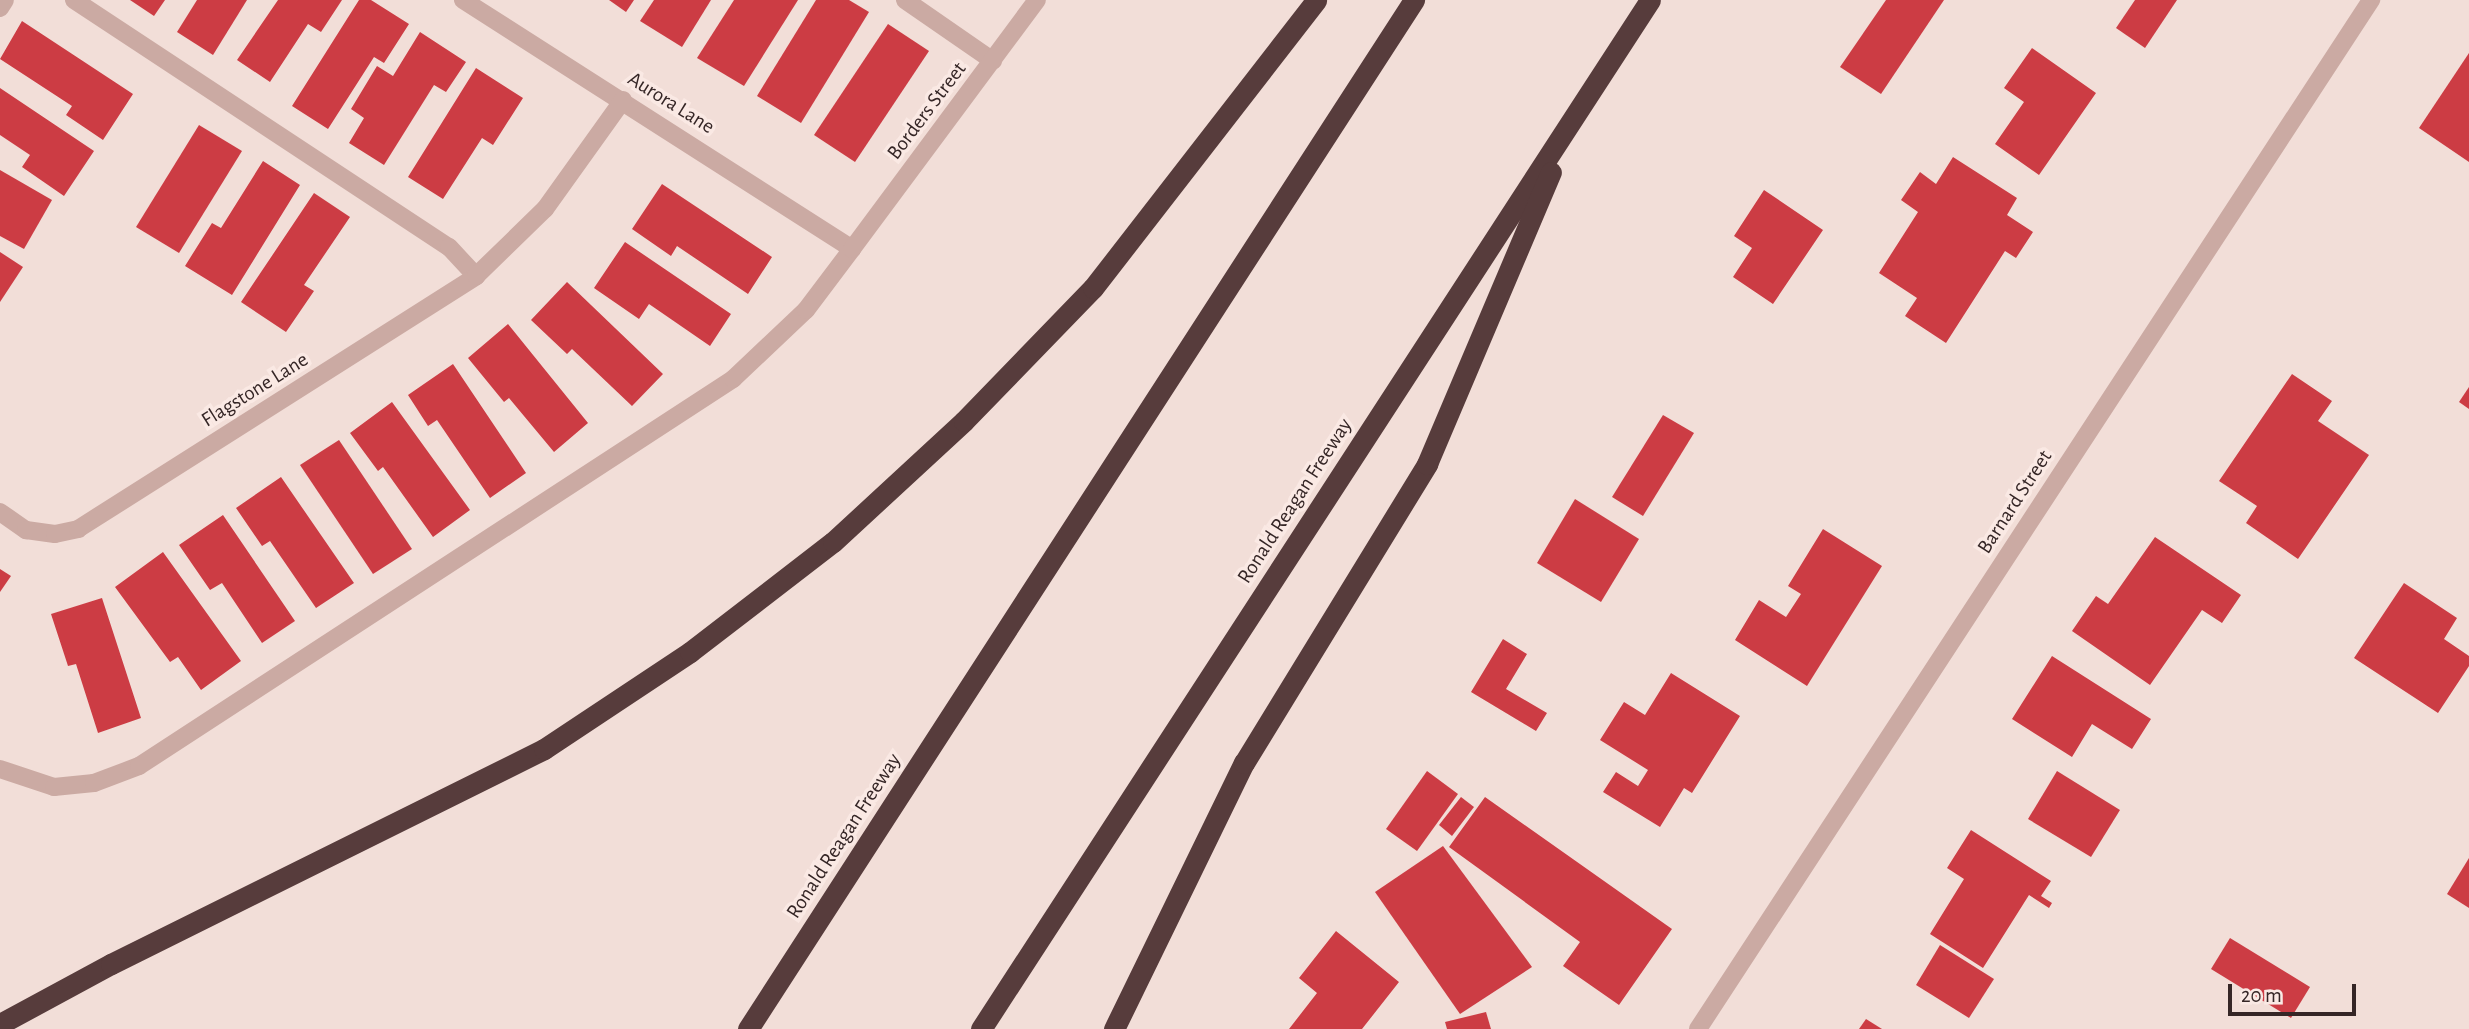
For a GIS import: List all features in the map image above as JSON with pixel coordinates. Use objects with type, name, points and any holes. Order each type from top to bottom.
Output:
[{"type":"highway","points":[[0,1024],[111,964],[544,749],[690,652],[833,542],[964,421],[1093,288],[1315,0]]},
{"type":"highway","name":"Ronald Reagan Freeway","points":[[748,1029],[1414,0]]},
{"type":"highway","name":"Ronald Reagan Freeway","points":[[981,1029],[1650,0]]},
{"type":"highway","points":[[1114,1029],[1244,763],[1427,464],[1573,119]]},
{"type":"street","points":[[0,8],[5,0]]},
{"type":"street","points":[[74,0],[449,247],[476,276]]},
{"type":"street","name":"Aurora Lane","points":[[463,0],[852,249]]},
{"type":"street","points":[[905,0],[993,61]]},
{"type":"street","name":"Borders Street","points":[[0,769],[54,787],[94,783],[139,766],[733,379],[806,310],[1037,0]]},
{"type":"street","name":"Barnard Street","points":[[1698,1029],[2371,0]]},
{"type":"street","name":"Flagstone Lane","points":[[0,512],[26,530],[55,534],[78,529],[476,276],[545,209],[623,100]]},
{"type":"building","points":[[130,0],[165,0],[154,16]]},
{"type":"building","points":[[197,0],[247,0],[213,55],[177,32]]},
{"type":"building","points":[[278,0],[342,0],[321,32],[308,24],[270,82],[237,60]]},
{"type":"building","points":[[359,0],[371,0],[409,24],[384,63],[374,57],[328,129],[292,106]]},
{"type":"building","points":[[609,0],[634,0],[626,12]]},
{"type":"building","points":[[654,0],[711,0],[682,47],[640,21]]},
{"type":"building","points":[[734,0],[798,0],[744,86],[697,58]]},
{"type":"building","points":[[816,0],[849,0],[869,12],[801,123],[757,96]]},
{"type":"building","points":[[1886,0],[1944,0],[1881,94],[1840,67]]},
{"type":"building","points":[[2135,0],[2177,0],[2145,48],[2116,28]]},
{"type":"building","points":[[22,21],[133,94],[103,140],[66,115],[72,106],[0,59]]},
{"type":"building","points":[[888,24],[929,51],[855,162],[814,135]]},
{"type":"building","points":[[420,32],[466,62],[446,92],[434,85],[384,165],[349,143],[364,118],[351,109],[377,66],[393,76]]},
{"type":"building","points":[[2032,48],[2096,93],[2039,175],[1995,144],[2024,102],[2004,88]]},
{"type":"building","points":[[2469,53],[2469,162],[2419,128]]},
{"type":"building","points":[[476,68],[523,98],[493,145],[482,138],[443,199],[408,177]]},
{"type":"building","points":[[0,88],[94,151],[64,196],[22,167],[30,155],[0,135]]},
{"type":"building","points":[[199,125],[242,151],[179,253],[136,227]]},
{"type":"building","points":[[1953,157],[2017,198],[2007,215],[2033,232],[2016,258],[2005,251],[1946,343],[1905,316],[1917,298],[1879,273],[1918,212],[1901,200],[1920,172],[1936,184]]},
{"type":"building","points":[[263,161],[300,185],[232,295],[185,266],[212,223],[221,228]]},
{"type":"building","points":[[0,170],[52,200],[24,249],[0,236]]},
{"type":"building","points":[[662,184],[772,257],[748,294],[677,246],[671,256],[632,229]]},
{"type":"building","points":[[1764,190],[1823,230],[1773,304],[1733,277],[1752,248],[1734,236]]},
{"type":"building","points":[[314,193],[350,217],[304,285],[314,291],[286,332],[241,302]]},
{"type":"building","points":[[625,242],[731,314],[710,346],[649,304],[639,319],[594,288]]},
{"type":"building","points":[[0,252],[23,267],[0,302]]},
{"type":"building","points":[[567,282],[663,374],[632,406],[572,349],[567,354],[531,320]]},
{"type":"building","points":[[508,324],[588,423],[554,452],[509,398],[504,402],[468,358]]},
{"type":"building","points":[[453,364],[526,473],[490,498],[437,420],[428,426],[408,395]]},
{"type":"building","points":[[2292,374],[2332,401],[2318,421],[2369,455],[2298,559],[2246,523],[2257,506],[2219,481]]},
{"type":"building","points":[[2469,387],[2469,409],[2459,402]]},
{"type":"building","points":[[392,402],[470,510],[433,537],[383,467],[378,471],[350,433]]},
{"type":"building","points":[[1663,415],[1694,433],[1643,516],[1612,497]]},
{"type":"building","points":[[339,440],[412,549],[373,574],[300,465]]},
{"type":"building","points":[[281,477],[354,583],[316,608],[270,541],[262,546],[236,508]]},
{"type":"building","points":[[1575,499],[1639,539],[1601,602],[1537,563]]},
{"type":"building","points":[[223,515],[295,621],[262,643],[222,583],[210,590],[179,545]]},
{"type":"building","points":[[1823,529],[1882,566],[1807,686],[1735,640],[1759,600],[1786,617],[1801,594],[1788,586]]},
{"type":"building","points":[[2155,537],[2241,595],[2222,623],[2202,610],[2150,685],[2072,631],[2096,596],[2108,604]]},
{"type":"building","points":[[163,552],[241,661],[201,690],[178,657],[170,662],[115,587]]},
{"type":"building","points":[[0,569],[11,576],[0,592]]},
{"type":"building","points":[[2404,583],[2457,618],[2444,639],[2469,656],[2469,666],[2438,713],[2354,658]]},
{"type":"building","points":[[102,598],[141,718],[98,733],[76,664],[68,666],[51,614]]},
{"type":"building","points":[[1503,639],[1527,654],[1506,689],[1547,713],[1536,731],[1471,692]]},
{"type":"building","points":[[2052,656],[2151,719],[2132,749],[2092,724],[2072,757],[2012,719]]},
{"type":"building","points":[[1671,673],[1740,716],[1692,793],[1684,788],[1660,827],[1603,792],[1616,772],[1638,786],[1648,770],[1600,740],[1624,702],[1645,715]]},
{"type":"building","points":[[1427,771],[1458,794],[1417,851],[1386,829]]},
{"type":"building","points":[[2057,771],[2120,810],[2091,857],[2028,819]]},
{"type":"building","points":[[1461,797],[1474,807],[1452,836],[1439,825]]},
{"type":"building","points":[[1485,797],[1672,929],[1619,1005],[1563,966],[1580,942],[1449,847]]},
{"type":"building","points":[[1971,830],[2051,881],[2041,896],[2052,903],[2049,908],[2029,895],[1983,968],[1930,934],[1964,879],[1947,868]]},
{"type":"building","points":[[1443,846],[1532,967],[1460,1014],[1375,892]]},
{"type":"building","points":[[2469,858],[2469,908],[2447,894]]},
{"type":"building","points":[[1336,931],[1399,982],[1362,1029],[1289,1029],[1317,993],[1299,978]]},
{"type":"building","points":[[2230,938],[2310,987],[2291,1018],[2211,969]]},
{"type":"building","points":[[1940,945],[1994,979],[1969,1018],[1916,985]]},
{"type":"building","points":[[1486,1012],[1491,1029],[1447,1029],[1445,1022]]},
{"type":"building","points":[[1866,1019],[1882,1029],[1859,1029]]}]
